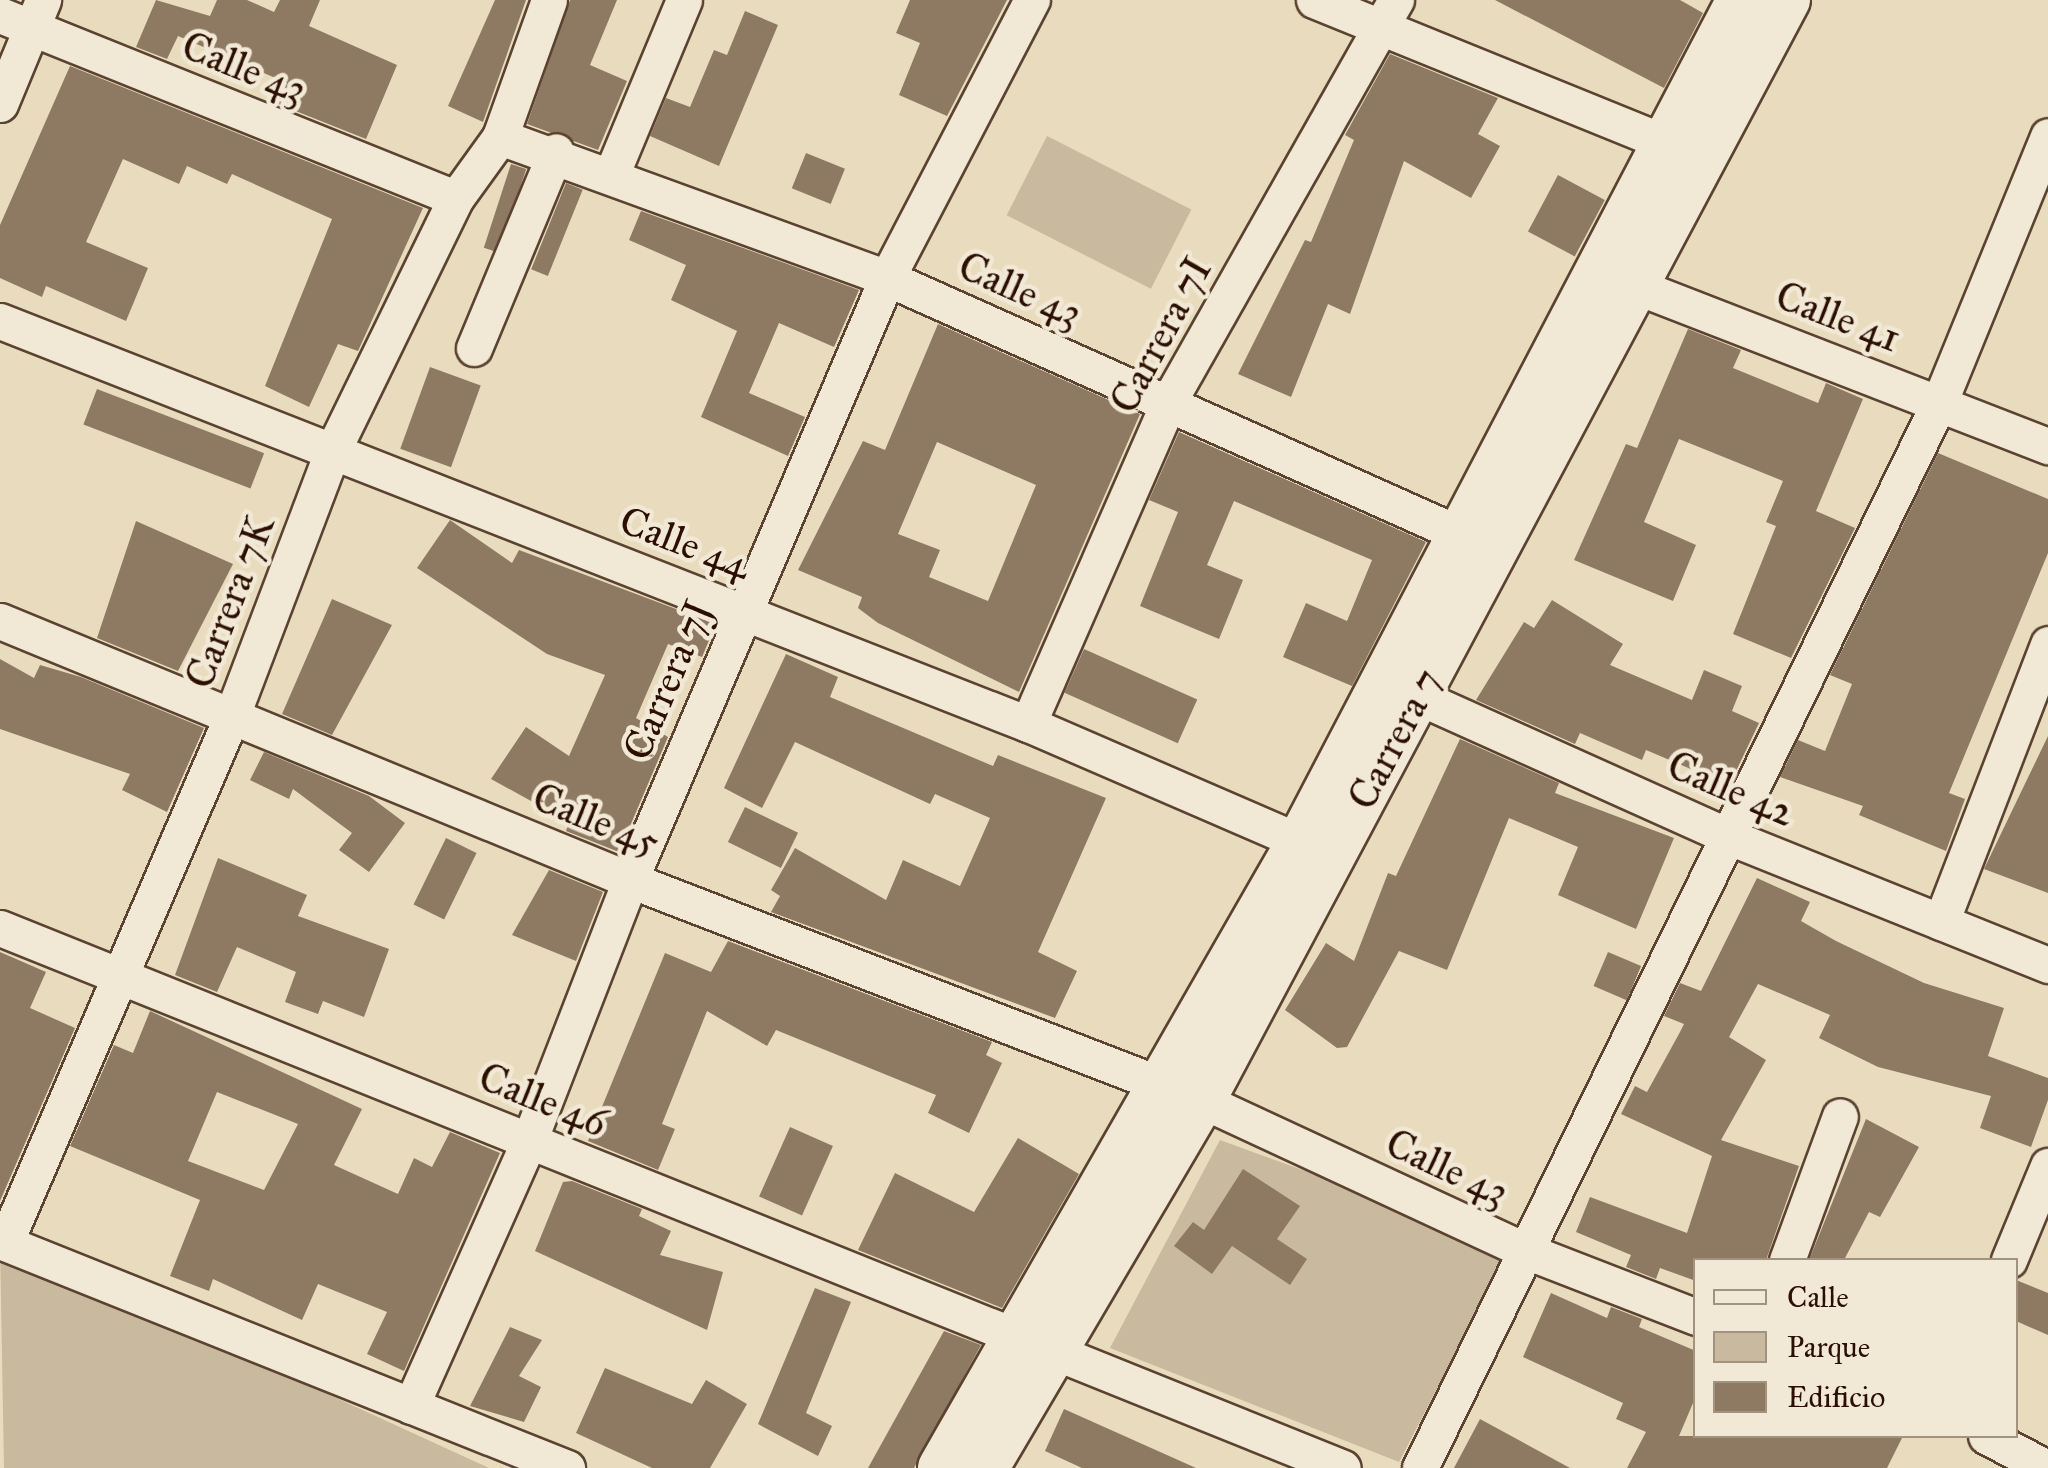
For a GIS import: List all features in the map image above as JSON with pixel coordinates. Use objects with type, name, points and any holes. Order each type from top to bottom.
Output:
[{"type":"street","name":"Carrera 7K","points":[[3,1242],[122,978],[232,718],[332,452],[456,198],[500,137],[549,0]]},
{"type":"street","points":[[612,173],[684,0]]},
{"type":"street","name":"Carrera 7J","points":[[410,1406],[529,1140],[630,880],[887,278],[1032,0]]},
{"type":"street","points":[[1314,0],[1389,14],[1683,150]]},
{"type":"street","name":"Carrera 7","points":[[984,1468],[1036,1346],[1183,1094],[1318,849],[1683,150],[1741,0]]},
{"type":"street","name":"Carrera 7","points":[[1683,150],[1786,0]]},
{"type":"street","name":"Carrera 7I","points":[[1028,724],[1169,401],[1389,14]]},
{"type":"street","name":"Calle 43","points":[[25,15],[456,198]]},
{"type":"street","points":[[0,104],[25,15]]},
{"type":"street","points":[[1420,1468],[1940,400],[2048,136]]},
{"type":"street","name":"Calle 43","points":[[500,137],[556,152],[887,278],[1478,542]]},
{"type":"street","points":[[474,348],[556,152]]},
{"type":"street","name":"Calle 41","points":[[1616,279],[1940,400],[2048,446]]},
{"type":"street","name":"Calle 44","points":[[0,321],[1028,724],[1318,849]]},
{"type":"street","name":"Calle 45","points":[[0,621],[630,880],[1183,1094]]},
{"type":"street","points":[[1941,922],[2048,644]]},
{"type":"street","name":"Calle 42","points":[[1401,689],[1726,836],[2048,965]]},
{"type":"street","name":"Calle 46","points":[[0,928],[1036,1346]]},
{"type":"street","name":"Calle 43","points":[[1183,1094],[1526,1251],[1693,1316]]},
{"type":"street","points":[[1789,1258],[1840,1116]]},
{"type":"street","points":[[2011,1258],[2048,1166]]},
{"type":"street","points":[[3,1242],[567,1468]]},
{"type":"street","points":[[1036,1346],[1344,1468]]},
{"type":"street","name":"Carrera 7","points":[[942,1468],[1036,1346]]},
{"type":"street","points":[[1990,1438],[2047,1468]]},
{"type":"green space","points":[[1047,136],[1191,210],[1151,289],[1007,215]]},
{"type":"green space","points":[[1220,1140],[1511,1246],[1399,1462],[1110,1348]]},
{"type":"green space","points":[[0,1244],[489,1468],[4,1468]]},
{"type":"building","points":[[156,0],[210,16],[217,0],[247,0],[274,12],[280,0],[320,0],[309,26],[397,65],[366,139],[278,104],[287,83],[178,36],[167,59],[136,47]]},
{"type":"building","points":[[495,0],[526,0],[483,122],[448,106]]},
{"type":"building","points":[[570,0],[617,0],[590,65],[627,81],[598,150],[527,124]]},
{"type":"building","points":[[910,0],[1007,0],[947,116],[899,95],[920,43],[896,33]]},
{"type":"building","points":[[1495,0],[1680,0],[1703,13],[1664,88]]},
{"type":"building","points":[[745,11],[778,25],[719,166],[650,136],[666,98],[690,107],[714,50],[727,55]]},
{"type":"building","points":[[1390,54],[1498,98],[1478,134],[1500,146],[1471,198],[1404,161],[1350,314],[1328,304],[1291,397],[1238,374],[1305,240],[1311,242],[1354,140],[1345,135]]},
{"type":"building","points":[[70,66],[423,208],[358,351],[338,344],[309,407],[265,386],[332,219],[232,174],[227,184],[187,166],[179,184],[123,159],[86,242],[148,268],[126,321],[46,286],[42,297],[0,278],[0,225]]},
{"type":"building","points":[[806,153],[845,169],[831,204],[792,188]]},
{"type":"building","points":[[511,164],[526,169],[499,253],[484,248]]},
{"type":"building","points":[[1558,175],[1605,200],[1575,256],[1528,232]]},
{"type":"building","points":[[566,183],[583,190],[548,276],[531,269]]},
{"type":"building","points":[[641,211],[859,290],[834,347],[779,323],[749,393],[805,417],[788,456],[701,417],[737,331],[671,300],[686,265],[629,240]]},
{"type":"building","points":[[938,324],[1140,414],[1019,692],[878,623],[858,608],[862,597],[798,570],[863,441],[885,450]],"holes":[[[937,442],[1036,485],[988,601],[929,577],[940,550],[898,534]]]},
{"type":"building","points":[[1688,329],[1741,350],[1733,368],[1818,403],[1826,383],[1863,399],[1816,511],[1855,528],[1791,658],[1733,634],[1776,526],[1766,522],[1783,481],[1679,439],[1644,522],[1696,545],[1673,601],[1574,560],[1626,444],[1637,448]]},
{"type":"building","points":[[430,367],[481,385],[451,467],[400,449]]},
{"type":"building","points":[[97,389],[264,453],[250,489],[83,424]]},
{"type":"building","points":[[1179,432],[1426,542],[1352,686],[1283,657],[1306,603],[1347,621],[1372,560],[1234,501],[1207,565],[1243,580],[1219,639],[1140,606],[1178,512],[1149,500]]},
{"type":"building","points":[[1938,453],[2048,499],[2048,553],[1949,793],[1965,799],[1946,851],[1859,815],[1863,806],[1780,777],[1798,740],[1825,751],[1852,684],[1830,675]]},
{"type":"building","points":[[450,520],[512,563],[519,550],[716,624],[702,657],[668,644],[636,718],[668,737],[619,852],[566,831],[569,822],[491,779],[526,727],[569,756],[605,675],[547,654],[417,568]]},
{"type":"building","points":[[136,521],[233,564],[178,671],[97,638]]},
{"type":"building","points":[[332,599],[392,625],[332,735],[282,714]]},
{"type":"building","points":[[1552,600],[1623,644],[1610,665],[1692,700],[1704,670],[1742,686],[1732,711],[1759,723],[1726,792],[1716,788],[1719,781],[1646,750],[1642,760],[1580,733],[1575,744],[1476,700],[1524,622],[1534,628]]},
{"type":"building","points":[[1084,649],[1197,699],[1178,743],[1064,693]]},
{"type":"building","points":[[786,654],[838,677],[830,697],[993,766],[998,755],[1106,798],[1038,952],[1077,971],[1055,1018],[771,912],[780,896],[771,890],[795,848],[886,900],[903,860],[960,886],[990,818],[935,794],[930,804],[795,742],[762,808],[724,788]]},
{"type":"building","points":[[0,659],[34,678],[40,665],[81,677],[204,728],[167,812],[122,790],[130,774],[0,729]]},
{"type":"building","points":[[2048,736],[2048,893],[1984,869]]},
{"type":"building","points":[[1460,739],[1559,783],[1555,793],[1674,838],[1636,929],[1558,895],[1578,847],[1509,818],[1447,970],[1399,951],[1347,1047],[1337,1048],[1285,1010],[1326,943],[1354,961],[1388,873],[1396,876]]},
{"type":"building","points":[[264,752],[369,796],[405,823],[369,872],[339,850],[352,833],[293,789],[289,799],[250,780]]},
{"type":"building","points":[[745,807],[798,833],[781,868],[728,842]]},
{"type":"building","points":[[446,838],[477,853],[444,919],[414,905]]},
{"type":"building","points":[[218,858],[307,895],[298,916],[389,949],[364,1017],[323,1001],[318,1014],[285,1002],[296,972],[237,947],[217,992],[175,975]]},
{"type":"building","points":[[549,870],[603,892],[576,961],[512,935]]},
{"type":"building","points":[[1757,878],[1810,902],[1801,921],[1836,941],[1924,983],[2004,1008],[1988,1056],[2048,1078],[2048,1100],[2031,1147],[1980,1128],[1991,1096],[1878,1067],[1819,1038],[1830,1015],[1758,984],[1729,1037],[1766,1060],[1721,1140],[1799,1166],[1767,1258],[1693,1258],[1693,1280],[1660,1268],[1656,1279],[1626,1267],[1631,1255],[1576,1232],[1590,1197],[1687,1233],[1712,1156],[1621,1114],[1635,1086],[1647,1092],[1684,1024],[1664,1016],[1680,983],[1701,991]]},
{"type":"building","points":[[728,941],[992,1042],[986,1055],[1002,1063],[969,1133],[928,1113],[936,1095],[776,1030],[767,1046],[707,1011],[662,1124],[675,1129],[658,1170],[588,1141],[665,953],[711,972]]},
{"type":"building","points":[[0,952],[46,972],[30,1008],[75,1028],[0,1201]]},
{"type":"building","points":[[1608,952],[1641,966],[1627,1000],[1594,986]]},
{"type":"building","points":[[150,1011],[362,1109],[334,1165],[398,1194],[414,1158],[432,1167],[450,1132],[500,1153],[404,1371],[367,1354],[387,1312],[318,1284],[302,1320],[213,1279],[209,1291],[170,1276],[200,1200],[70,1146],[114,1045],[133,1053]],"holes":[[[217,1092],[298,1124],[264,1190],[188,1161]]]},
{"type":"building","points":[[1866,1119],[1919,1147],[1880,1217],[1869,1212],[1845,1258],[1810,1258]]},
{"type":"building","points":[[790,1127],[833,1146],[802,1216],[759,1196]]},
{"type":"building","points":[[1018,1138],[1079,1174],[1002,1308],[858,1250],[895,1173],[974,1212]]},
{"type":"building","points":[[1243,1169],[1300,1206],[1277,1239],[1307,1259],[1290,1285],[1232,1246],[1212,1274],[1174,1246],[1193,1222],[1204,1230]]},
{"type":"building","points":[[572,1181],[642,1209],[639,1216],[671,1231],[660,1255],[723,1272],[707,1330],[535,1251],[563,1182]]},
{"type":"building","points":[[2018,1281],[2048,1293],[2048,1335],[2018,1322]]},
{"type":"building","points":[[815,1288],[851,1302],[806,1413],[832,1426],[818,1456],[758,1424]]},
{"type":"building","points":[[1551,1293],[1607,1318],[1611,1307],[1642,1319],[1639,1327],[1693,1350],[1693,1403],[1679,1436],[1902,1438],[1887,1468],[1627,1468],[1646,1432],[1616,1419],[1623,1403],[1523,1357]]},
{"type":"building","points":[[510,1327],[542,1340],[519,1376],[541,1387],[524,1422],[470,1406]]},
{"type":"building","points":[[944,1331],[981,1345],[914,1468],[868,1468]]},
{"type":"building","points":[[605,1368],[692,1404],[706,1380],[747,1404],[710,1468],[652,1468],[576,1433]]},
{"type":"building","points":[[1064,1409],[1196,1468],[1082,1468],[1045,1451]]},
{"type":"building","points":[[1480,1419],[1570,1468],[1454,1468]]}]
